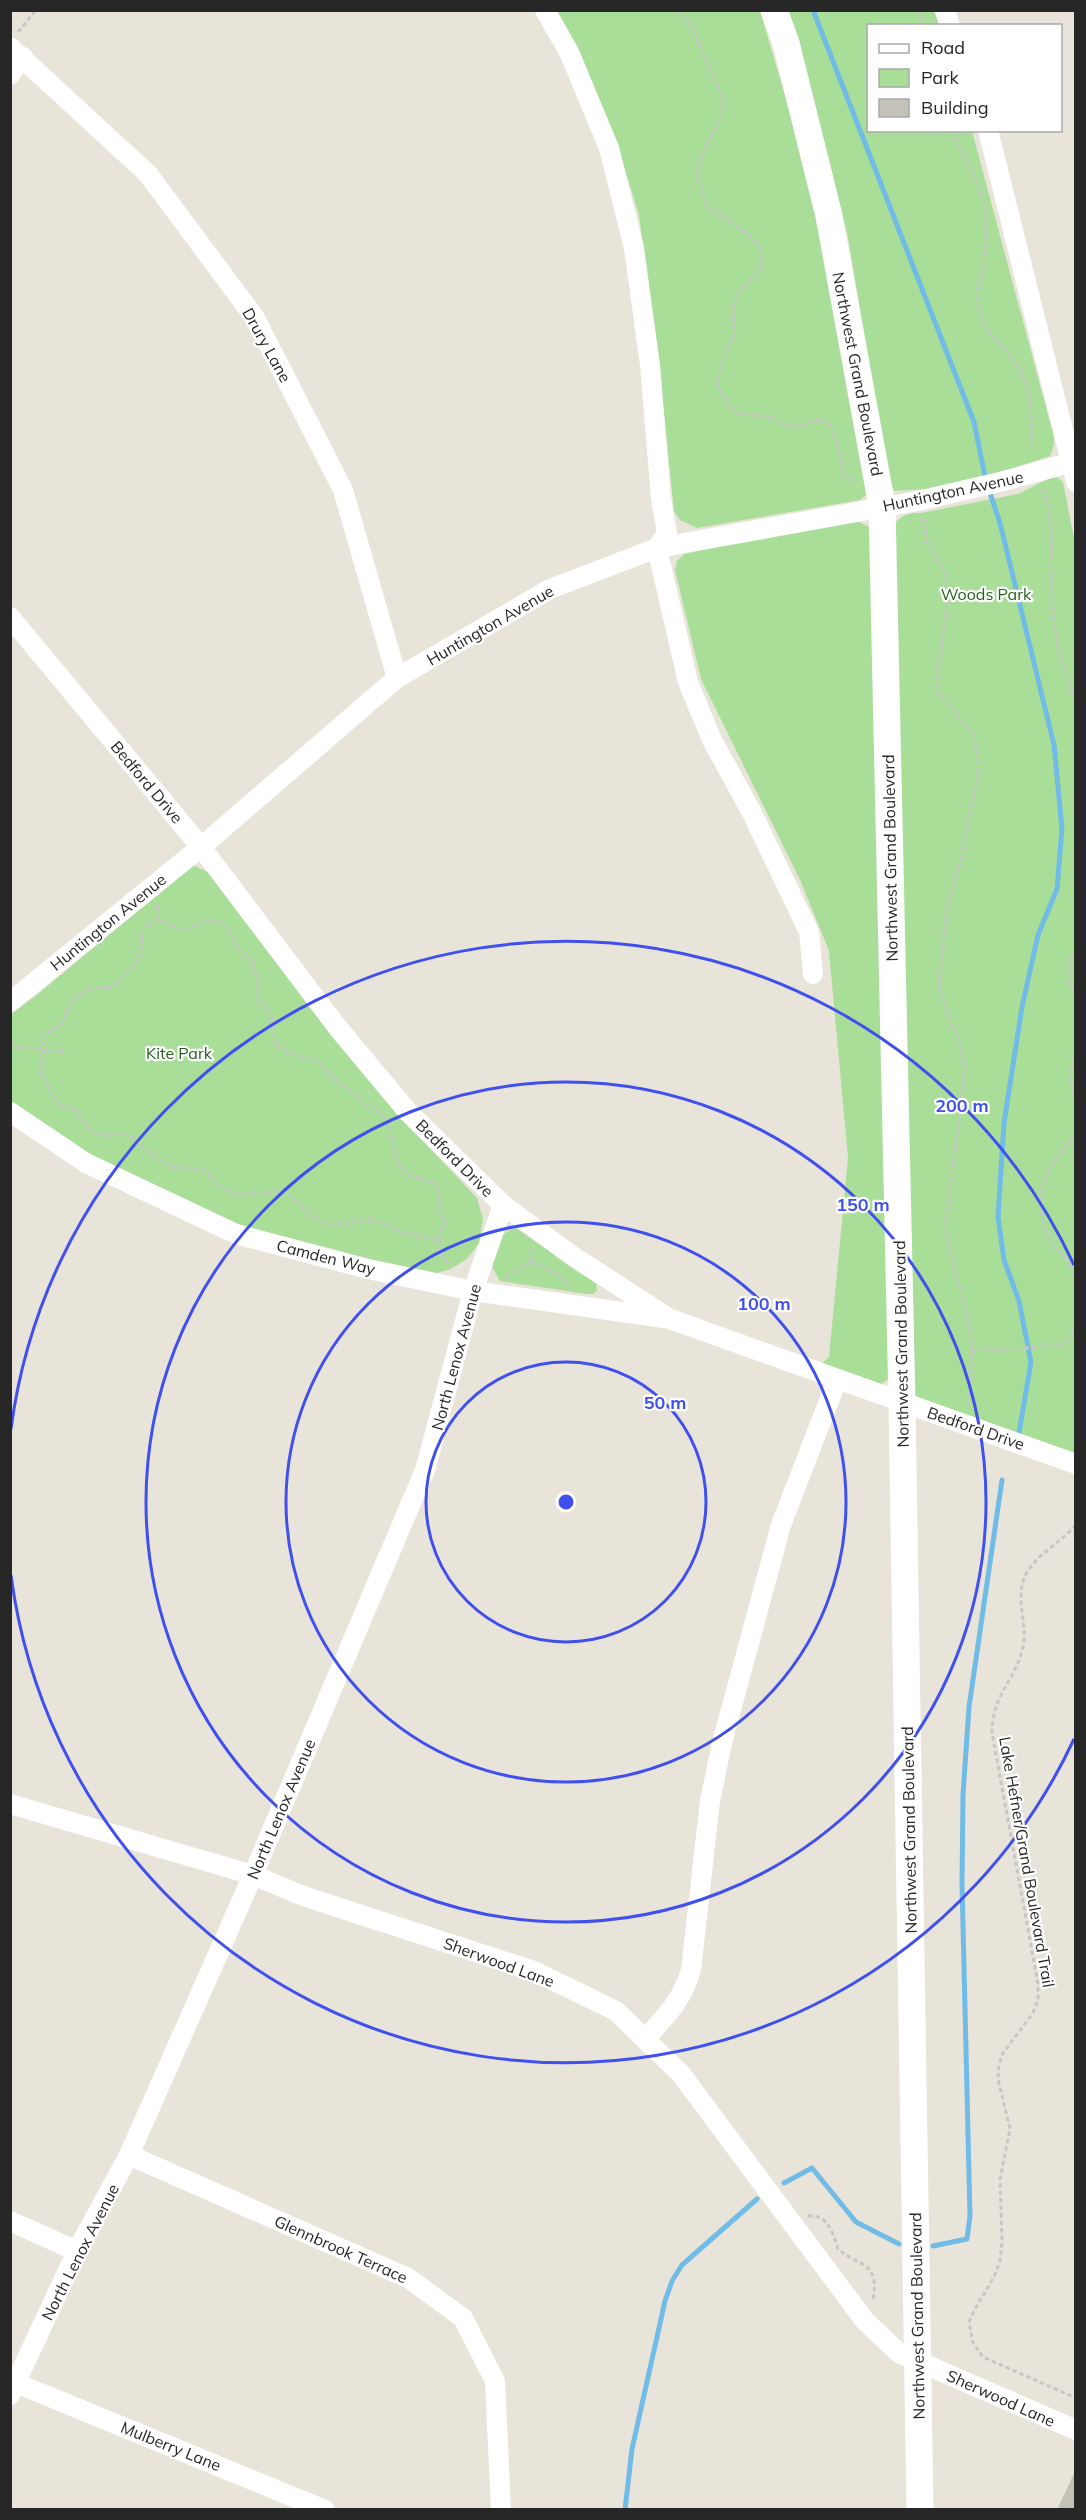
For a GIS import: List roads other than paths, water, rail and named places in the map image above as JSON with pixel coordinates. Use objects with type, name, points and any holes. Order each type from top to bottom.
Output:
[{"type":"street","points":[[545,10],[569,52],[609,148],[634,248],[650,365],[661,498],[667,533],[657,548],[688,682],[712,740],[752,813],[808,932],[813,974]]},
{"type":"street","name":"Northwest Grand Boulevard","points":[[774,10],[786,43],[829,216],[882,507],[902,1404],[920,2510]]},
{"type":"street","points":[[10,75],[16,52]]},
{"type":"street","name":"Drury Lane","points":[[16,52],[148,174],[255,318],[343,490],[397,678]]},
{"type":"street","points":[[989,132],[1074,468]]},
{"type":"street","name":"Huntington Avenue","points":[[10,1002],[201,847],[397,678],[550,589],[657,548],[882,507],[1074,468]]},
{"type":"street","name":"Bedford Drive","points":[[10,617],[201,847],[338,1028],[408,1112],[503,1205],[574,1257],[670,1319],[902,1404],[964,1423],[1076,1464]]},
{"type":"street","name":"Camden Way","points":[[10,1112],[86,1164],[236,1234],[368,1269],[478,1292],[670,1319]]},
{"type":"street","name":"North Lenox Avenue","points":[[13,2389],[77,2251],[129,2155],[253,1875],[425,1470],[503,1205]]},
{"type":"street","points":[[645,2038],[675,2006],[685,1991],[691,1970],[710,1801],[722,1743],[781,1525],[837,1380]]},
{"type":"street","name":"Sherwood Lane","points":[[10,1804],[253,1875],[303,1896],[534,1971],[616,2011],[681,2074],[784,2209],[865,2321],[899,2353],[1076,2430]]},
{"type":"street","name":"Glennbrook Terrace","points":[[129,2155],[408,2278],[463,2318],[495,2381],[501,2510]]},
{"type":"street","points":[[10,2221],[77,2251]]},
{"type":"street","name":"Mulberry Lane","points":[[13,2389],[325,2510]]},
{"type":"waterway","points":[[813,10],[974,422],[986,481]]},
{"type":"waterway","points":[[989,490],[1000,523],[1054,745],[1062,829],[1057,889],[1038,935],[1022,1007],[1004,1123],[998,1217],[1004,1260],[1019,1301],[1031,1362],[1019,1433]]},
{"type":"waterway","points":[[933,2246],[967,2239],[970,2216],[962,1884],[963,1795],[969,1707],[1002,1480]]},
{"type":"waterway","points":[[784,2183],[812,2168],[856,2222],[899,2244]]},
{"type":"waterway","points":[[625,2510],[632,2449],[665,2301],[672,2281],[682,2265],[757,2199]]},
{"type":"park label","name":"Woods Park","points":[[986,594]]},
{"type":"park label","name":"Kite Park","points":[[179,1053]]}]
